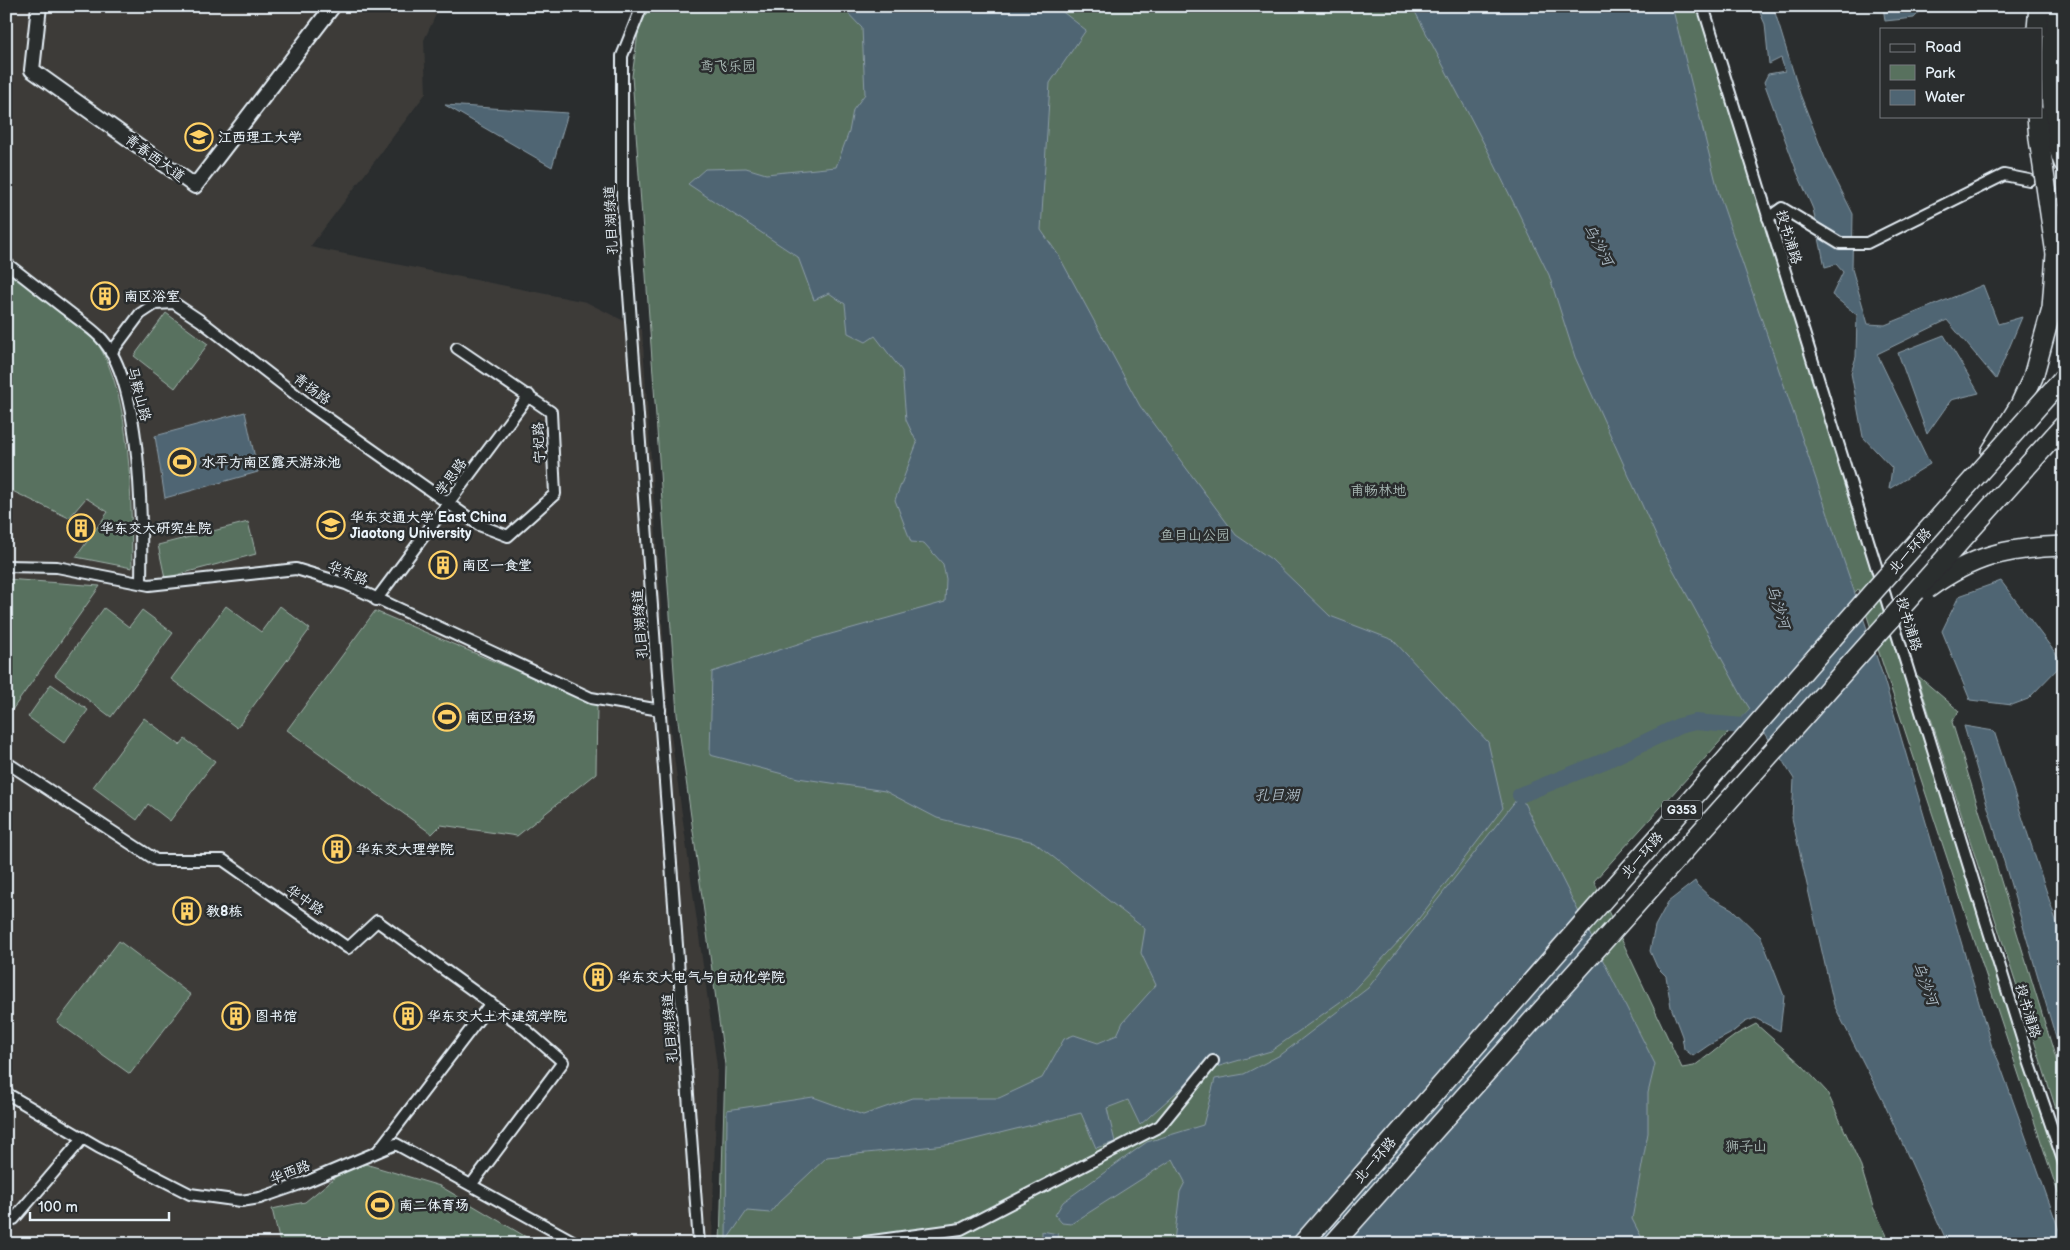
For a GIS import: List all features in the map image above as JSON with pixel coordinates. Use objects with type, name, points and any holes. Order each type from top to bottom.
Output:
[{"type":"highway","points":[[2037,28],[2038,6]]},
{"type":"highway","points":[[2058,6],[2053,28],[2054,123],[2059,152],[2064,163]]},
{"type":"highway","points":[[1976,477],[2020,405],[2033,378],[2052,308],[2056,254],[2037,118]]},
{"type":"highway","name":"北一环路","points":[[1302,1244],[2064,377]]},
{"type":"highway","name":"北一环路","points":[[1333,1244],[2064,425]]},
{"type":"highway","points":[[1798,722],[1839,688],[1924,592],[1945,576],[1983,557],[2006,550],[2064,546]]},
{"type":"street","name":"青春西大道","points":[[38,6],[32,70],[194,186],[333,6]]},
{"type":"street","name":"孔目湖绿道","points":[[642,6],[622,56],[622,199],[699,1244]]},
{"type":"street","name":"投书浦路","points":[[1703,6],[2024,1042],[2064,1163]]},
{"type":"street","points":[[1768,218],[1782,208],[1840,244],[1867,243],[2004,175],[2029,180]]},
{"type":"street","name":"马鞍山路","points":[[6,263],[100,337],[115,358],[127,395],[136,436],[142,544],[141,583]]},
{"type":"street","name":"青扬路","points":[[111,352],[140,314],[155,304],[174,303],[202,321],[309,406],[479,525],[508,536]]},
{"type":"street","name":"宁妃路","points":[[457,348],[529,395],[551,412],[555,494],[508,536]]},
{"type":"street","name":"学思路","points":[[376,600],[529,395]]},
{"type":"street","name":"华东路","points":[[6,566],[57,567],[149,585],[296,569],[346,584],[376,600],[591,698],[660,710]]},
{"type":"street","name":"华中路","points":[[6,762],[156,860],[223,860],[348,948],[377,921],[518,1023],[563,1062],[472,1185]]},
{"type":"street","points":[[377,1152],[491,1003]]},
{"type":"street","points":[[850,1244],[961,1229],[1160,1126],[1214,1061]]},
{"type":"street","name":"华西路","points":[[6,1093],[83,1138],[190,1194],[241,1201],[260,1198],[306,1182],[396,1144],[578,1244]]},
{"type":"street","points":[[6,1221],[14,1219],[83,1138]]},
{"type":"shaded area","name":"华东交通大学 East China Jiaotong University","points":[[6,6],[440,6],[424,40],[426,93],[310,247],[586,302],[642,330],[669,720],[717,1066],[712,1244],[6,1244]]},
{"type":"green space","name":"鱼目山公园","points":[[647,6],[1697,6],[2064,1165],[2064,1211],[1858,589],[1594,881],[1682,1068],[1694,1066],[1737,1034],[1756,1024],[1802,1065],[1827,1092],[1860,1164],[1873,1207],[1891,1244],[720,1244],[725,1065],[677,714],[632,76],[639,26]]},
{"type":"green space","points":[[10,272],[91,335],[108,364],[117,391],[128,451],[132,568],[76,557],[108,512],[86,498],[69,518],[6,488],[6,276]]},
{"type":"green space","points":[[166,313],[208,344],[175,388],[134,356]]},
{"type":"green space","points":[[248,522],[256,554],[165,578],[158,545]]},
{"type":"green space","points":[[6,579],[100,586],[12,710],[6,706]]},
{"type":"green space","points":[[226,606],[261,632],[280,606],[310,629],[237,728],[171,679]]},
{"type":"green space","points":[[104,608],[129,627],[142,610],[173,633],[111,717],[55,675]]},
{"type":"green space","name":"南区田径场","points":[[375,611],[597,705],[596,773],[517,836],[441,825],[432,834],[287,730]]},
{"type":"green space","points":[[1917,675],[1959,711],[1952,722],[2064,1085],[2064,1134]]},
{"type":"green space","points":[[51,684],[88,710],[64,743],[28,717]]},
{"type":"green space","points":[[144,718],[180,745],[185,739],[215,761],[170,821],[148,804],[137,820],[93,787]]},
{"type":"green space","points":[[119,941],[191,995],[130,1074],[57,1022]]},
{"type":"green space","name":"南二体育场","points":[[355,1161],[440,1186],[538,1244],[281,1244],[272,1209],[305,1202]]},
{"type":"water","name":"孔目湖","points":[[841,6],[1055,6],[1086,30],[1050,83],[1041,230],[1059,256],[1140,406],[1236,535],[1271,559],[1330,616],[1393,640],[1488,742],[1503,808],[1413,926],[1347,997],[1271,1051],[1199,1072],[1140,1125],[1128,1100],[1107,1108],[1115,1142],[1096,1148],[1081,1113],[955,1144],[827,1157],[779,1202],[770,1213],[747,1211],[726,1241],[727,1110],[813,1097],[863,1115],[912,1098],[999,1098],[1042,1078],[1064,1039],[1074,1035],[1098,1043],[1117,1035],[1123,1022],[1156,985],[1141,953],[1145,929],[1034,842],[937,818],[885,791],[798,778],[710,755],[712,672],[813,639],[945,602],[946,579],[943,564],[924,543],[911,542],[895,500],[917,443],[906,420],[902,371],[875,336],[866,342],[848,333],[845,304],[829,293],[814,300],[798,257],[688,184],[705,169],[746,168],[766,174],[836,167],[849,132],[853,110],[865,94],[862,28]]},
{"type":"water","name":"乌沙河","points":[[1412,6],[1672,6],[1719,194],[1883,676],[1992,1047],[2064,1244],[1948,1244],[1883,1101],[1834,1005],[1792,818],[1794,779],[1743,698],[1662,549],[1575,357],[1549,275],[1490,155]]},
{"type":"water","points":[[1757,6],[1773,6],[1800,94],[1825,158],[1853,214],[1852,269],[1868,324],[1885,325],[1983,285],[1998,324],[2022,317],[1996,379],[1947,320],[1877,354],[1930,464],[1889,489],[1892,468],[1863,437],[1851,373],[1856,357],[1857,315],[1832,295],[1843,272],[1836,264],[1825,267],[1813,209],[1797,172],[1764,82],[1768,74],[1785,71],[1781,58],[1769,64],[1765,24]]},
{"type":"water","points":[[1883,6],[1925,6],[1914,18],[1885,21]]},
{"type":"water","points":[[445,105],[568,113],[552,167]]},
{"type":"water","points":[[1944,335],[1979,393],[1951,400],[1927,434],[1898,353]]},
{"type":"water","points":[[245,412],[258,472],[165,498],[155,436]]},
{"type":"water","points":[[2001,581],[2063,663],[2028,699],[2012,705],[1970,700],[1942,631],[1959,596]]},
{"type":"water","points":[[1964,726],[1994,731],[2064,945],[2064,1065]]},
{"type":"water","points":[[1520,795],[1655,1064],[1648,1093],[1648,1133],[1632,1219],[1645,1244],[1176,1244],[1174,1241],[1180,1192],[1185,1182],[1173,1159],[1071,1224],[1062,1223],[1055,1215],[1063,1202],[1147,1142],[1203,1125],[1215,1079],[1244,1074],[1282,1054],[1368,988]]},
{"type":"water","points":[[1695,881],[1710,897],[1732,909],[1761,937],[1784,996],[1780,1031],[1755,1018],[1745,1022],[1730,1034],[1693,1056],[1684,1049],[1682,1036],[1671,1007],[1666,976],[1657,967],[1650,951],[1655,926],[1668,902]]},
{"type":"water","points":[[1042,1231],[1058,1234],[1059,1244],[1042,1244]]},
{"type":"waterway","points":[[1520,795],[1607,760],[1679,726],[1695,722],[1744,726],[1759,711]]},
{"type":"place","name":"江西理工大学","points":[[199,137]]},
{"type":"place","name":"南区浴室","points":[[105,296]]},
{"type":"place","name":"水平方南区露天游泳池","points":[[182,462]]},
{"type":"place","name":"华东交通大学 East China Jiaotong University","points":[[331,525]]},
{"type":"place","name":"华东交大研究生院","points":[[81,528]]},
{"type":"place","name":"南区一食堂","points":[[443,565]]},
{"type":"place","name":"南区田径场","points":[[447,717]]},
{"type":"place","name":"华东交大理学院","points":[[337,849]]},
{"type":"place","name":"教8栋","points":[[187,911]]},
{"type":"place","name":"华东交大电气与自动化学院","points":[[598,977]]},
{"type":"place","name":"图书馆","points":[[236,1016]]},
{"type":"place","name":"华东交大土木建筑学院","points":[[408,1016]]},
{"type":"place","name":"南二体育场","points":[[380,1205]]},
{"type":"park label","name":"鸢飞乐园","points":[[728,66]]},
{"type":"park label","name":"甫畅林地","points":[[1378,490]]},
{"type":"park label","name":"狮子山","points":[[1746,1146]]}]
